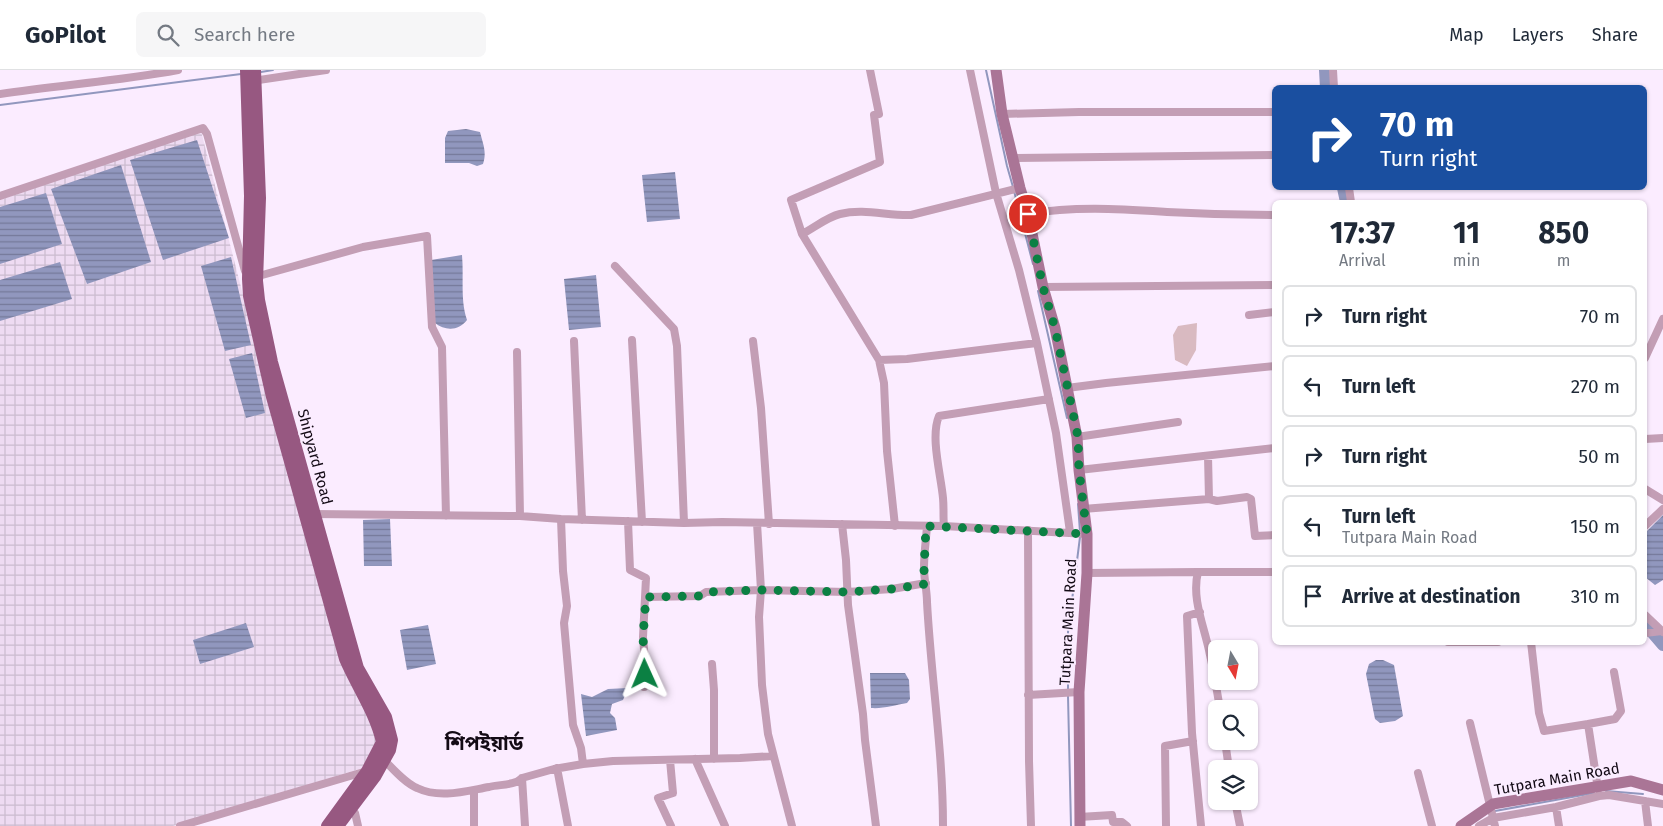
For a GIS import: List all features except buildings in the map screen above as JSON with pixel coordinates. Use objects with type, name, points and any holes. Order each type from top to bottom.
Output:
[{"type":"main road","name":"Shipyard Road","points":[[251,76],[250,196],[253,321],[272,397],[358,668],[365,683],[379,704],[392,740],[390,750],[375,777],[338,826]]},
{"type":"main road","name":"Shipyard Road","points":[[309,515],[345,659],[360,693],[378,725],[382,742],[367,771]]},
{"type":"main road","points":[[327,826],[367,771]]},
{"type":"street","points":[[0,94],[52,86],[136,78],[178,70]]},
{"type":"street","points":[[251,76],[326,70]]},
{"type":"street","points":[[870,70],[879,114],[874,115],[880,162],[791,200],[802,234],[879,360],[884,383],[895,526]]},
{"type":"street","points":[[970,70],[996,193],[1019,270],[1037,343],[1056,433],[1070,532]]},
{"type":"street","name":"Tutpara Main Road","points":[[996,70],[1002,114],[1028,214],[1043,287],[1055,328],[1078,437],[1079,470],[1087,534],[1087,573],[1071,692],[1080,822]]},
{"type":"street","points":[[1332,70],[1334,85]]},
{"type":"street","points":[[1002,114],[1272,112]]},
{"type":"street","points":[[0,196],[203,128],[207,134],[253,277],[363,247],[427,236],[432,327],[442,348],[446,516]]},
{"type":"street","points":[[1014,158],[1272,155]]},
{"type":"street","points":[[802,234],[838,214],[853,211],[896,216],[911,215],[1020,188]]},
{"type":"street","points":[[1028,214],[1057,209],[1094,208],[1209,214],[1272,215]]},
{"type":"street","points":[[615,266],[674,329],[678,365],[684,523]]},
{"type":"street","points":[[1043,287],[1272,285]]},
{"type":"street","points":[[1249,315],[1272,312]]},
{"type":"street","points":[[1647,354],[1663,319]]},
{"type":"street","points":[[632,340],[642,522]]},
{"type":"street","points":[[574,341],[582,520]]},
{"type":"street","points":[[753,342],[761,408],[769,524]]},
{"type":"street","points":[[879,360],[907,359],[1037,343]]},
{"type":"street","points":[[517,352],[520,516]]},
{"type":"street","points":[[1067,388],[1272,366]]},
{"type":"street","points":[[944,526],[936,438],[939,416],[1049,399]]},
{"type":"street","points":[[1078,437],[1178,422]]},
{"type":"street","points":[[1647,439],[1663,438]]},
{"type":"street","points":[[1079,470],[1272,448]]},
{"type":"street","points":[[1208,456],[1209,499]]},
{"type":"street","points":[[1647,490],[1663,500]]},
{"type":"street","points":[[1083,509],[1209,499],[1216,501],[1247,497],[1251,499],[1255,536],[1272,535]]},
{"type":"street","points":[[1647,524],[1663,509]]},
{"type":"street","points":[[309,515],[520,516],[684,523],[944,526],[1087,534]]},
{"type":"street","points":[[561,519],[563,571],[567,606],[564,623],[573,725],[581,748],[582,764]]},
{"type":"street","points":[[628,521],[630,570],[646,578],[643,637],[644,687]]},
{"type":"street","points":[[757,523],[761,590],[759,617],[762,684],[768,734],[792,826]]},
{"type":"street","points":[[842,524],[847,592],[876,826]]},
{"type":"street","points":[[926,526],[924,570],[940,753],[943,826]]},
{"type":"street","points":[[1028,530],[1028,695],[1031,826]]},
{"type":"street","points":[[1198,572],[1195,584],[1218,700]]},
{"type":"street","points":[[1087,573],[1272,572]]},
{"type":"street","points":[[646,597],[700,596],[706,592],[761,590],[847,592],[892,589],[926,584]]},
{"type":"street","points":[[1200,612],[1187,616],[1193,741],[1201,826]]},
{"type":"street","points":[[1647,617],[1662,632]]},
{"type":"street","points":[[1647,633],[1662,632]]},
{"type":"street","points":[[1531,645],[1544,731],[1615,719],[1621,711],[1614,672]]},
{"type":"street","points":[[712,664],[714,759]]},
{"type":"street","points":[[1028,695],[1071,692]]},
{"type":"street","points":[[1470,723],[1493,815]]},
{"type":"street","points":[[1588,724],[1598,792]]},
{"type":"street","points":[[1166,826],[1165,746],[1193,741]]},
{"type":"street","points":[[384,761],[416,788],[439,794],[508,784],[557,768],[582,764],[773,756]]},
{"type":"street","points":[[695,759],[725,826]]},
{"type":"street","points":[[670,760],[673,792],[658,798],[671,826]]},
{"type":"street","points":[[557,768],[568,826]]},
{"type":"street","points":[[180,826],[367,771]]},
{"type":"street","points":[[1418,773],[1432,826]]},
{"type":"street","points":[[522,778],[525,826]]},
{"type":"street","name":"Tutpara Main Road","points":[[1461,826],[1493,815],[1598,792],[1631,781],[1663,790]]},
{"type":"street","points":[[474,790],[474,826]]},
{"type":"street","points":[[1479,826],[1493,815],[1556,807],[1598,792],[1663,804]]},
{"type":"street","points":[[1645,801],[1648,826]]},
{"type":"street","points":[[1556,807],[1559,826]]},
{"type":"street","points":[[349,810],[355,813],[358,826]]},
{"type":"street","points":[[1237,810],[1240,826]]},
{"type":"street","points":[[1080,822],[1112,815],[1113,822],[1122,822],[1127,826]]},
{"type":"shaded area","points":[[201,131],[243,295],[378,742],[366,767],[173,826],[0,826],[0,200]]},
{"type":"shaded area","points":[[1197,323],[1196,350],[1187,366],[1175,360],[1173,335],[1178,326]]},
{"type":"water","points":[[466,129],[480,132],[485,152],[483,164],[477,166],[469,163],[445,163],[445,138],[448,131]]},
{"type":"water","points":[[197,140],[229,238],[163,260],[130,160]]},
{"type":"water","points":[[121,165],[151,262],[87,284],[51,189]]},
{"type":"water","points":[[675,172],[680,219],[647,222],[642,175]]},
{"type":"water","points":[[46,193],[62,244],[0,264],[0,207]]},
{"type":"water","points":[[462,255],[463,296],[467,320],[464,324],[452,329],[435,323],[431,260]]},
{"type":"water","points":[[231,257],[251,345],[225,351],[201,266]]},
{"type":"water","points":[[60,262],[72,299],[0,321],[0,280]]},
{"type":"water","points":[[596,275],[601,327],[569,330],[564,279]]},
{"type":"water","points":[[252,353],[265,413],[246,418],[229,359]]},
{"type":"water","points":[[1663,515],[1663,580],[1655,585],[1647,579],[1647,531]]},
{"type":"water","points":[[390,519],[392,566],[364,566],[363,520]]},
{"type":"water","points":[[246,623],[254,647],[200,664],[193,640]]},
{"type":"water","points":[[428,625],[436,664],[407,670],[400,630]]},
{"type":"water","points":[[1376,660],[1383,660],[1394,665],[1403,716],[1395,721],[1380,723],[1375,719],[1366,674],[1369,664]]},
{"type":"water","points":[[870,673],[905,673],[909,680],[910,699],[907,703],[871,708]]},
{"type":"water","points":[[628,688],[623,700],[612,704],[610,713],[615,718],[617,730],[586,736],[581,694],[592,697],[608,689]]},
{"type":"waterway","points":[[261,72],[273,70]]},
{"type":"waterway","points":[[986,70],[1013,187]]},
{"type":"waterway","points":[[1325,70],[1326,85]]},
{"type":"waterway","points":[[0,105],[241,74]]},
{"type":"waterway","points":[[1343,190],[1346,200]]},
{"type":"waterway","points":[[1014,191],[1033,264]]},
{"type":"waterway","points":[[1038,291],[1067,418]]},
{"type":"waterway","points":[[1078,504],[1080,532]]},
{"type":"waterway","points":[[1068,691],[1068,632],[1080,537]]},
{"type":"waterway","points":[[1647,626],[1663,645]]},
{"type":"waterway","points":[[1068,696],[1071,826]]},
{"type":"waterway","points":[[1606,791],[1643,794]]},
{"type":"waterway","points":[[1495,811],[1594,793]]},
{"type":"district","name":"শিপইয়ার্ড","points":[[484,743]]},
{"type":"route","points":[[645,674],[643,637],[646,597],[700,596],[706,592],[761,590],[847,592],[892,589],[926,584],[924,570],[926,526],[1019,529],[1087,534],[1079,470],[1078,437],[1028,214]]}]
